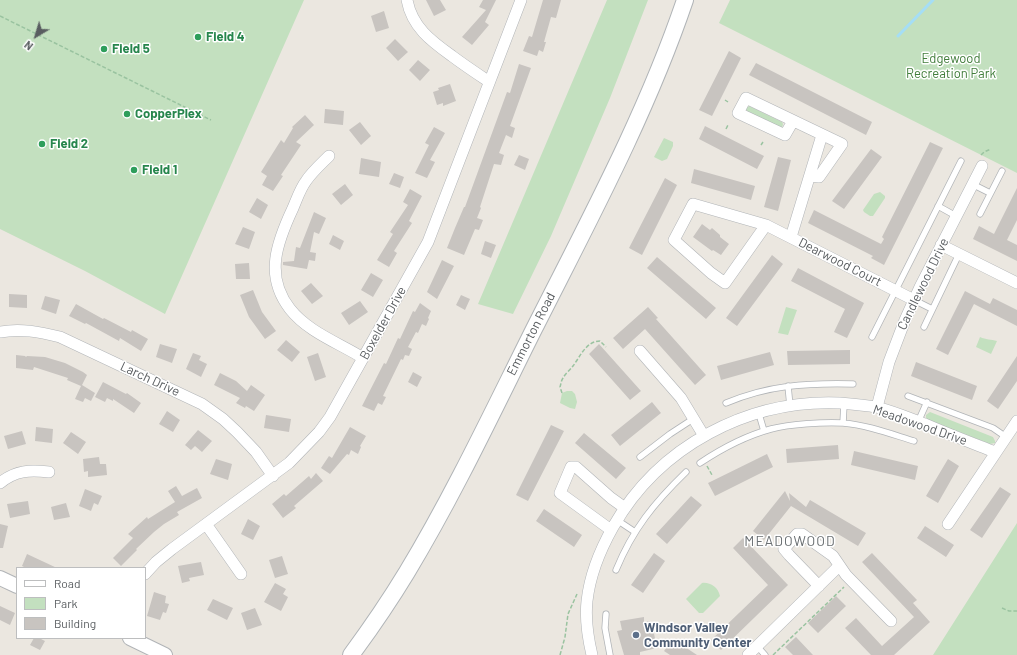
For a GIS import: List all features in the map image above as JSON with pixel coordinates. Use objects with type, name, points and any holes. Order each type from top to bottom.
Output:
[{"type":"main road","name":"Emmorton Road","points":[[351,655],[407,572],[450,496],[630,137],[685,0]]},
{"type":"street","points":[[407,0],[409,10],[416,24],[424,35],[488,82]]},
{"type":"street","name":"Boxelder Drive","points":[[146,573],[156,562],[172,549],[289,463],[319,432],[330,417],[428,242],[456,172],[488,82],[521,0]]},
{"type":"street","points":[[793,121],[842,144],[819,177],[810,176]]},
{"type":"street","points":[[791,237],[822,135]]},
{"type":"street","points":[[329,156],[306,181],[281,234],[275,263],[277,282],[282,296],[290,309],[303,322],[363,358]]},
{"type":"street","name":"Candlewood Drive","points":[[877,407],[889,362],[905,320],[972,184],[979,162]]},
{"type":"street","name":"Dearwood Court","points":[[766,225],[725,283],[710,273],[674,240],[693,204],[766,225],[914,300]]},
{"type":"street","points":[[941,245],[1017,283]]},
{"type":"street","name":"Larch Drive","points":[[0,332],[23,330],[43,332],[60,337],[202,404],[223,419],[237,432],[256,452],[273,476]]},
{"type":"street","points":[[640,351],[680,398],[704,436]]},
{"type":"street","name":"Meadowood Drive","points":[[592,655],[586,613],[588,594],[597,561],[611,530],[625,508],[663,464],[685,447],[704,436],[736,421],[782,407],[811,404],[844,404],[877,407],[995,452]]},
{"type":"street","points":[[948,524],[1017,421]]},
{"type":"street","points":[[611,530],[560,493],[571,467],[576,467],[611,498],[625,508]]},
{"type":"street","points":[[0,483],[14,474],[33,470],[49,472]]},
{"type":"street","points":[[206,524],[241,574]]},
{"type":"street","points":[[819,586],[784,548],[797,534],[802,534],[833,556],[851,580],[891,621]]},
{"type":"street","points":[[748,655],[839,566]]},
{"type":"street","points":[[0,578],[16,586]]},
{"type":"street","points":[[132,639],[165,655]]},
{"type":"lane","points":[[872,337],[961,161]]},
{"type":"lane","points":[[980,214],[1002,171]]},
{"type":"lane","points":[[972,184],[990,193]]},
{"type":"lane","points":[[938,206],[956,216]]},
{"type":"lane","points":[[924,327],[959,254]]},
{"type":"lane","points":[[914,300],[932,309]]},
{"type":"lane","points":[[726,404],[752,394],[788,386],[817,383],[853,384]]},
{"type":"lane","points":[[788,386],[790,406]]},
{"type":"lane","points":[[908,396],[993,428],[1006,437]]},
{"type":"lane","points":[[918,422],[927,402]]},
{"type":"lane","points":[[843,423],[844,404]]},
{"type":"lane","points":[[759,414],[764,431]]},
{"type":"lane","points":[[640,457],[670,434],[693,419]]},
{"type":"lane","points":[[700,463],[713,454],[745,438],[771,429],[794,426],[843,423],[872,428],[914,441]]},
{"type":"lane","points":[[616,570],[628,544],[645,516],[658,500],[686,472]]},
{"type":"lane","points":[[617,520],[635,532]]},
{"type":"lane","points":[[606,614],[606,634],[610,655]]},
{"type":"lane","points":[[757,646],[765,655]]},
{"type":"path","points":[[0,16],[211,120]]},
{"type":"path","points":[[726,129],[728,125]]},
{"type":"path","points":[[979,162],[991,149]]},
{"type":"path","points":[[562,393],[560,387],[563,378],[585,349],[596,341],[600,341],[606,347]]},
{"type":"path","points":[[773,655],[851,580]]},
{"type":"path","points":[[560,655],[565,637],[568,614],[578,591]]},
{"type":"path","points":[[1002,608],[1009,611],[1017,611]]},
{"type":"green space","name":"CopperPlex","points":[[0,0],[304,0],[165,314],[85,271],[0,229]]},
{"type":"green space","points":[[607,0],[648,0],[610,98],[551,236],[513,314],[478,304]]},
{"type":"green space","name":"Edgewood Recreation Park","points":[[730,0],[1017,0],[1017,173],[719,23]]},
{"type":"green space","points":[[749,106],[782,122],[782,128],[747,112],[746,108]]},
{"type":"green space","points":[[664,138],[673,142],[673,146],[667,159],[662,161],[654,157]]},
{"type":"green space","points":[[880,192],[885,196],[885,198],[873,216],[870,216],[863,210],[874,194]]},
{"type":"green space","points":[[786,307],[797,310],[788,335],[778,333]]},
{"type":"green space","points":[[980,337],[997,341],[991,354],[976,347]]},
{"type":"green space","points":[[572,391],[575,394],[577,402],[575,409],[560,403],[562,393]]},
{"type":"green space","points":[[930,412],[993,437],[995,443],[990,444],[928,420],[926,415]]},
{"type":"green space","points":[[1017,523],[1017,655],[933,655]]},
{"type":"green space","points":[[702,583],[708,583],[713,586],[720,596],[703,613],[699,613],[686,599]]},
{"type":"building","points":[[426,0],[440,0],[446,10],[434,16]]},
{"type":"building","points":[[483,0],[496,0],[485,22],[489,25],[472,45],[462,37],[486,10],[479,7]]},
{"type":"building","points":[[543,0],[561,0],[556,18],[551,17],[544,42],[546,42],[543,52],[539,50],[537,56],[523,51],[529,36],[532,37]]},
{"type":"building","points":[[384,11],[389,28],[376,32],[371,16]]},
{"type":"building","points":[[395,39],[408,52],[398,61],[386,48]]},
{"type":"building","points":[[729,51],[741,58],[712,116],[699,110]]},
{"type":"building","points":[[418,60],[430,70],[420,81],[409,70]]},
{"type":"building","points":[[756,63],[872,122],[866,135],[749,75]]},
{"type":"building","points":[[519,64],[531,68],[510,126],[515,128],[512,138],[506,135],[499,153],[504,155],[501,165],[494,164],[477,218],[483,220],[479,230],[475,229],[464,255],[447,248],[465,207],[507,92],[510,93]]},
{"type":"building","points":[[450,84],[456,101],[443,106],[443,103],[437,105],[433,92],[439,90],[438,88]]},
{"type":"building","points":[[325,109],[344,111],[343,125],[324,123]]},
{"type":"building","points":[[305,115],[314,125],[296,142],[301,145],[281,175],[283,176],[273,191],[262,185],[267,176],[261,172],[281,140],[284,143],[293,128],[292,127]]},
{"type":"building","points":[[360,122],[371,136],[361,145],[349,130]]},
{"type":"building","points":[[705,126],[764,156],[757,169],[699,139]]},
{"type":"building","points":[[434,127],[445,133],[430,160],[435,162],[427,178],[415,173],[429,145],[425,143]]},
{"type":"building","points":[[930,142],[943,148],[884,265],[871,258],[873,256],[808,223],[814,210],[881,244],[884,239],[882,237]]},
{"type":"building","points":[[871,149],[882,157],[844,209],[832,201]]},
{"type":"building","points":[[519,155],[529,159],[525,170],[514,165]]},
{"type":"building","points":[[778,157],[791,160],[778,211],[764,207]]},
{"type":"building","points":[[361,158],[381,162],[379,177],[359,174]]},
{"type":"building","points":[[694,169],[755,186],[751,200],[691,183]]},
{"type":"building","points":[[394,173],[404,177],[400,188],[389,184]]},
{"type":"building","points":[[665,178],[677,185],[642,255],[629,248]]},
{"type":"building","points":[[345,184],[353,195],[341,205],[332,194]]},
{"type":"building","points":[[1017,188],[1017,220],[1007,240],[1017,245],[1017,261],[973,239],[979,226],[994,234]]},
{"type":"building","points":[[410,189],[422,196],[409,221],[412,223],[394,251],[397,253],[389,267],[377,260],[393,234],[390,232],[408,205],[403,202]]},
{"type":"building","points":[[257,198],[268,205],[261,219],[249,212]]},
{"type":"building","points":[[314,212],[326,218],[319,234],[314,232],[310,252],[316,253],[315,261],[309,260],[307,269],[283,265],[283,262],[294,261],[296,247],[300,248]]},
{"type":"building","points":[[702,224],[710,230],[712,228],[729,244],[721,255],[713,250],[712,251],[693,237]]},
{"type":"building","points":[[243,227],[255,232],[249,249],[235,244]]},
{"type":"building","points":[[333,235],[344,241],[340,250],[329,244]]},
{"type":"building","points":[[485,241],[496,245],[491,258],[481,254]]},
{"type":"building","points":[[772,255],[783,264],[737,326],[726,318]]},
{"type":"building","points":[[657,257],[716,308],[706,319],[647,268]]},
{"type":"building","points":[[442,260],[454,266],[437,299],[427,292]]},
{"type":"building","points":[[249,263],[250,279],[236,279],[235,264]]},
{"type":"building","points":[[798,268],[864,303],[847,338],[834,332],[845,309],[791,281]]},
{"type":"building","points":[[371,273],[383,280],[373,297],[361,290]]},
{"type":"building","points":[[311,283],[323,296],[312,304],[301,291]]},
{"type":"building","points":[[253,290],[262,312],[276,331],[265,339],[249,317],[240,295]]},
{"type":"building","points":[[965,291],[990,304],[993,298],[1017,310],[1017,326],[974,304],[948,355],[936,349]]},
{"type":"building","points":[[9,294],[27,295],[27,308],[9,307]]},
{"type":"building","points":[[461,295],[470,299],[465,310],[456,305]]},
{"type":"building","points":[[45,296],[60,300],[56,314],[41,309]]},
{"type":"building","points":[[360,301],[368,312],[349,325],[341,313]]},
{"type":"building","points":[[420,303],[431,311],[428,318],[429,319],[426,326],[422,324],[418,333],[416,332],[408,347],[412,349],[409,356],[405,355],[403,360],[401,359],[383,396],[386,397],[382,405],[378,403],[374,411],[362,406],[384,363],[386,364],[398,338],[400,339],[413,311],[415,312]]},
{"type":"building","points":[[76,304],[103,319],[104,318],[131,332],[132,330],[148,339],[141,351],[120,338],[119,341],[86,323],[85,324],[69,316]]},
{"type":"building","points":[[648,307],[658,318],[656,319],[706,375],[695,385],[645,329],[623,349],[613,338]]},
{"type":"building","points":[[286,340],[300,352],[292,362],[277,350]]},
{"type":"building","points":[[160,344],[177,349],[172,363],[156,357]]},
{"type":"building","points":[[599,344],[641,391],[630,400],[589,354]]},
{"type":"building","points":[[850,350],[850,364],[788,365],[787,351]]},
{"type":"building","points":[[770,352],[774,365],[721,380],[717,366]]},
{"type":"building","points":[[193,353],[201,356],[199,360],[207,364],[201,377],[186,369]]},
{"type":"building","points":[[318,353],[326,377],[315,381],[307,357]]},
{"type":"building","points":[[16,355],[26,357],[45,357],[65,363],[83,372],[87,375],[82,385],[95,393],[91,401],[85,398],[83,402],[75,399],[81,386],[67,380],[68,378],[34,367],[33,370],[16,368]]},
{"type":"building","points":[[1017,356],[1017,381],[998,409],[987,401]]},
{"type":"building","points":[[916,362],[977,386],[972,400],[911,376]]},
{"type":"building","points":[[413,372],[422,377],[417,387],[408,382]]},
{"type":"building","points":[[220,373],[236,381],[247,391],[251,385],[265,395],[254,411],[246,406],[245,408],[236,403],[240,398],[214,385]]},
{"type":"building","points":[[103,382],[126,394],[127,393],[141,403],[134,413],[113,399],[113,401],[107,398],[105,402],[95,397]]},
{"type":"building","points":[[652,402],[661,413],[620,446],[611,435]]},
{"type":"building","points":[[167,411],[180,420],[173,432],[159,424]]},
{"type":"building","points":[[266,415],[291,419],[289,432],[264,428]]},
{"type":"building","points":[[551,425],[564,431],[528,501],[516,495]]},
{"type":"building","points":[[36,427],[53,429],[52,443],[35,441]]},
{"type":"building","points":[[350,427],[366,436],[360,446],[361,447],[358,454],[351,450],[349,455],[347,454],[330,474],[321,468],[329,456],[332,458]]},
{"type":"building","points":[[198,430],[212,441],[202,452],[195,446],[191,450],[185,445]]},
{"type":"building","points":[[22,431],[26,444],[8,449],[4,436]]},
{"type":"building","points":[[71,432],[86,442],[78,454],[63,443]]},
{"type":"building","points":[[584,433],[626,468],[616,479],[575,443]]},
{"type":"building","points":[[838,445],[839,459],[787,463],[786,449]]},
{"type":"building","points":[[854,451],[918,466],[915,480],[851,465]]},
{"type":"building","points":[[767,454],[773,467],[715,496],[708,483]]},
{"type":"building","points":[[99,457],[100,464],[106,464],[107,475],[88,477],[88,471],[84,472],[83,459]]},
{"type":"building","points":[[216,459],[232,464],[228,480],[210,474]]},
{"type":"building","points":[[948,459],[959,466],[938,503],[926,496]]},
{"type":"building","points":[[316,473],[323,481],[294,506],[296,508],[283,518],[272,504],[284,494],[286,496],[309,476],[311,479]]},
{"type":"building","points":[[176,486],[182,496],[197,488],[202,498],[177,512],[179,515],[154,532],[121,566],[113,558],[133,538],[128,534],[147,517],[148,519],[175,502],[168,491]]},
{"type":"building","points":[[1000,487],[1011,494],[982,538],[970,530]]},
{"type":"building","points":[[85,489],[102,496],[98,505],[94,503],[91,511],[79,506]]},
{"type":"building","points":[[785,491],[790,501],[789,493],[806,507],[810,500],[866,533],[858,546],[791,506],[764,540],[753,531]]},
{"type":"building","points":[[691,496],[702,505],[667,544],[656,534]]},
{"type":"building","points":[[28,501],[30,514],[10,518],[7,504]]},
{"type":"building","points":[[66,503],[70,517],[54,520],[51,507]]},
{"type":"building","points":[[544,509],[582,535],[574,547],[536,521]]},
{"type":"building","points":[[248,519],[260,526],[253,540],[241,534]]},
{"type":"building","points":[[0,524],[8,526],[3,548],[0,548]]},
{"type":"building","points":[[925,526],[954,545],[946,557],[917,538]]},
{"type":"building","points":[[743,538],[788,585],[721,650],[711,640],[768,585],[733,548]]},
{"type":"building","points":[[654,553],[665,561],[643,593],[631,585]]},
{"type":"building","points":[[872,553],[917,600],[913,603],[930,622],[894,655],[871,655],[845,628],[856,618],[882,646],[914,617],[862,562]]},
{"type":"building","points":[[27,554],[55,567],[24,567],[22,566]]},
{"type":"building","points":[[282,556],[288,574],[275,578],[269,560]]},
{"type":"building","points":[[201,562],[204,575],[189,578],[190,581],[182,583],[178,566]]},
{"type":"building","points":[[275,583],[286,589],[283,594],[288,597],[281,611],[264,602]]},
{"type":"building","points":[[154,592],[166,596],[165,603],[169,604],[166,613],[163,612],[160,620],[147,616]]},
{"type":"building","points":[[836,596],[846,606],[818,633],[808,623]]},
{"type":"building","points":[[213,599],[233,608],[227,620],[207,610]]},
{"type":"building","points":[[0,606],[15,613],[10,625],[0,620]]},
{"type":"building","points":[[255,608],[262,625],[247,630],[241,613]]},
{"type":"building","name":"Windsor Valley Community Center","points":[[644,617],[644,622],[650,621],[651,625],[652,624],[657,648],[640,652],[640,655],[624,655],[617,631],[622,630],[620,621]]},
{"type":"building","points":[[796,637],[813,655],[793,655],[785,647]]},
{"type":"building","points":[[33,639],[41,639],[45,641],[40,650],[30,645]]},
{"type":"building","points":[[673,639],[697,655],[670,655],[664,651]]},
{"type":"waterway","points":[[898,36],[933,0]]},
{"type":"place","name":"Field 4","points":[[198,37]]},
{"type":"place","name":"Field 5","points":[[104,49]]},
{"type":"place","name":"CopperPlex","points":[[127,114]]},
{"type":"place","name":"Field 2","points":[[42,144]]},
{"type":"place","name":"Field 1","points":[[134,170]]},
{"type":"place","name":"Windsor Valley Community Center","points":[[636,635]]},
{"type":"district","name":"MEADOWOOD","points":[[790,541]]}]
